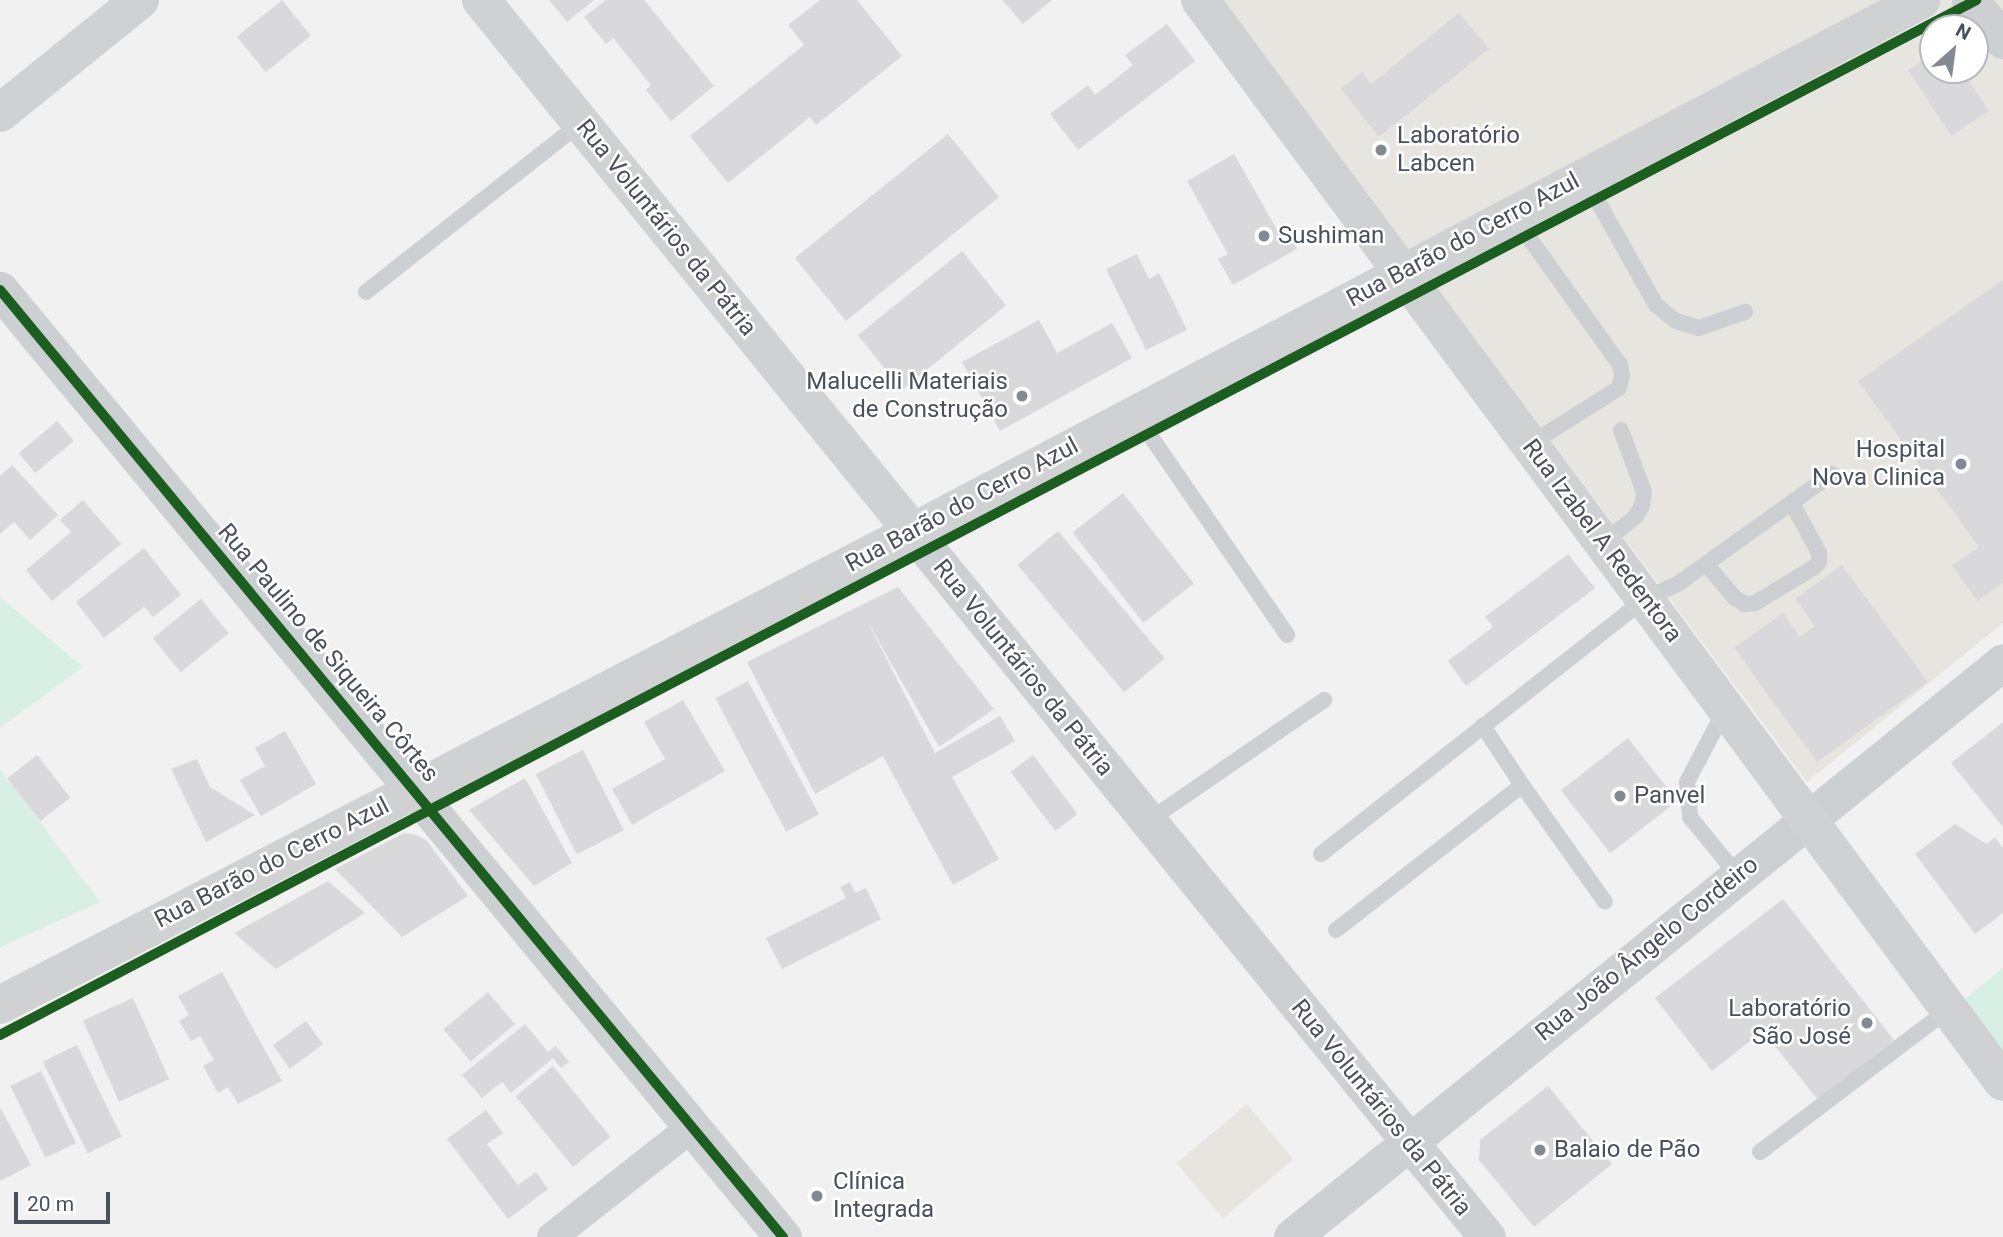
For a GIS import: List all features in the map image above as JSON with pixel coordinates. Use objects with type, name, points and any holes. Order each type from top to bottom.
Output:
[{"type":"main road","points":[[0,113],[140,0]]},
{"type":"main road","name":"Rua Voluntários da Pátria","points":[[481,0],[913,532]]},
{"type":"main road","name":"Rua Izabel A Redentora","points":[[1200,0],[2003,1082]]},
{"type":"main road","name":"Rua Barão do Cerro Azul","points":[[0,1005],[913,532],[1579,178],[1921,0]]},
{"type":"street","points":[[1970,0],[2003,40]]},
{"type":"street","name":"Rua Paulino de Siqueira Côrtes","points":[[0,290],[783,1237]]},
{"type":"street","name":"Rua Voluntários da Pátria","points":[[913,532],[1486,1237]]},
{"type":"street","name":"Rua João Ângelo Cordeiro","points":[[1292,1237],[2003,662]]},
{"type":"street","points":[[552,1237],[692,1127]]},
{"type":"lane","points":[[366,292],[581,123]]},
{"type":"lane","points":[[1579,178],[1597,200],[1656,305],[1676,321],[1699,328],[1745,312]]},
{"type":"lane","points":[[1512,214],[1620,365],[1622,375],[1619,388],[1530,444]]},
{"type":"lane","points":[[1134,413],[1287,635]]},
{"type":"lane","points":[[1603,543],[1635,517],[1642,506],[1644,492],[1621,430]]},
{"type":"lane","points":[[1321,854],[1645,599],[1679,583],[1832,474]]},
{"type":"lane","points":[[1706,564],[1735,598],[1745,604],[1755,603],[1813,568],[1819,562],[1819,553],[1792,503]]},
{"type":"lane","points":[[1148,821],[1324,700]]},
{"type":"lane","points":[[1726,708],[1687,782],[1690,817],[1738,876]]},
{"type":"lane","points":[[1483,726],[1605,902]]},
{"type":"lane","points":[[1336,930],[1522,785]]},
{"type":"lane","points":[[1760,1152],[1949,1009]]},
{"type":"shaded area","points":[[1221,0],[2003,0],[2003,623],[1807,782]]},
{"type":"shaded area","points":[[1247,1104],[1293,1159],[1223,1218],[1177,1163]]},
{"type":"green space","points":[[0,597],[83,667],[0,728]]},
{"type":"green space","points":[[0,769],[100,902],[0,947]]},
{"type":"green space","points":[[2003,968],[2003,1052],[1964,1000]]},
{"type":"building","points":[[282,0],[311,36],[266,72],[237,37]]},
{"type":"building","points":[[549,0],[594,0],[567,22]]},
{"type":"building","points":[[606,0],[644,0],[714,86],[671,121],[646,90],[651,85],[613,38],[606,44],[584,17]]},
{"type":"building","points":[[820,0],[857,0],[902,56],[816,125],[810,117],[728,183],[690,136],[804,45],[788,25]]},
{"type":"building","points":[[1002,0],[1052,0],[1023,24]]},
{"type":"building","points":[[1459,13],[1489,49],[1379,137],[1341,89],[1362,72],[1371,84]]},
{"type":"building","points":[[1167,24],[1195,61],[1078,150],[1050,114],[1088,85],[1095,95],[1133,65],[1125,55]]},
{"type":"building","points":[[1919,63],[1919,84],[1971,84],[1989,111],[1951,136],[1908,70]]},
{"type":"building","points":[[948,134],[999,197],[846,321],[795,258]]},
{"type":"building","points":[[1234,154],[1279,233],[1286,229],[1297,249],[1233,285],[1218,259],[1228,254],[1187,181]]},
{"type":"building","points":[[962,251],[1006,305],[902,390],[858,335]]},
{"type":"building","points":[[1137,254],[1149,279],[1159,273],[1187,330],[1146,350],[1106,269]]},
{"type":"building","name":"Hospital Nova Clinica","points":[[2003,280],[2003,583],[1978,601],[1952,566],[1979,547],[1858,381]]},
{"type":"building","name":"Malucelli Materiais de Construção","points":[[1039,320],[1057,353],[1112,323],[1132,358],[1000,431],[962,362]]},
{"type":"building","points":[[57,421],[74,441],[35,473],[19,453]]},
{"type":"building","points":[[12,465],[58,515],[30,540],[14,522],[0,534],[0,476]]},
{"type":"building","points":[[1123,493],[1194,584],[1143,623],[1073,532]]},
{"type":"building","points":[[83,500],[121,544],[52,601],[26,570],[71,532],[60,520]]},
{"type":"building","points":[[1058,531],[1165,658],[1124,692],[1017,565]]},
{"type":"building","points":[[144,548],[181,595],[153,617],[144,607],[104,638],[76,602]]},
{"type":"building","points":[[1568,554],[1595,588],[1466,686],[1448,661],[1493,627],[1485,617]]},
{"type":"building","points":[[1842,565],[1928,682],[1817,762],[1734,648],[1783,613],[1800,637],[1815,626],[1795,599]]},
{"type":"building","points":[[898,587],[994,709],[939,747],[867,621],[935,753],[1000,716],[1015,741],[952,777],[999,859],[953,885],[883,756],[815,794],[747,662]]},
{"type":"building","points":[[201,599],[229,633],[181,672],[153,638]]},
{"type":"building","points":[[748,681],[819,814],[786,832],[715,698]]},
{"type":"building","points":[[683,700],[725,771],[632,825],[612,789],[665,759],[644,722]]},
{"type":"building","points":[[2003,722],[2003,827],[1951,763]]},
{"type":"building","points":[[285,731],[316,784],[261,816],[240,780],[265,766],[255,748]]},
{"type":"building","name":"Panvel","points":[[1628,738],[1677,801],[1610,853],[1561,790]]},
{"type":"building","points":[[583,750],[624,830],[577,854],[536,774]]},
{"type":"building","points":[[37,755],[70,798],[40,821],[7,778]]},
{"type":"building","points":[[1033,755],[1078,814],[1055,831],[1011,772]]},
{"type":"building","points":[[197,759],[210,787],[255,815],[206,842],[171,769]]},
{"type":"building","points":[[525,778],[572,863],[534,886],[469,810]]},
{"type":"building","points":[[1955,824],[1987,844],[1995,837],[2003,848],[2003,913],[1975,934],[1915,854]]},
{"type":"building","points":[[404,833],[417,835],[427,841],[468,896],[402,937],[335,869]]},
{"type":"building","points":[[328,881],[365,913],[276,969],[234,933]]},
{"type":"building","points":[[850,882],[855,893],[866,888],[881,919],[782,969],[766,938],[846,898],[840,887]]},
{"type":"building","points":[[1783,899],[1894,1040],[1818,1100],[1763,1031],[1712,1071],[1655,998]]},
{"type":"building","points":[[222,972],[282,1081],[238,1104],[228,1087],[218,1093],[203,1066],[214,1060],[200,1036],[191,1041],[179,1021],[189,1015],[178,996]]},
{"type":"building","points":[[488,992],[515,1024],[471,1061],[444,1029]]},
{"type":"building","points":[[133,998],[169,1079],[119,1102],[83,1020]]},
{"type":"building","points":[[306,1021],[323,1044],[290,1069],[273,1045]]},
{"type":"building","points":[[525,1024],[548,1052],[556,1046],[569,1062],[561,1068],[553,1058],[511,1093],[502,1082],[482,1098],[462,1075]]},
{"type":"building","points":[[77,1045],[122,1137],[88,1153],[43,1062]]},
{"type":"building","points":[[553,1066],[610,1137],[573,1167],[516,1096]]},
{"type":"building","points":[[41,1071],[76,1143],[46,1158],[10,1086]]},
{"type":"building","name":"Balaio de Pão","points":[[1548,1086],[1612,1164],[1534,1227],[1479,1160],[1480,1140]]},
{"type":"building","points":[[0,1107],[31,1165],[0,1181]]},
{"type":"building","points":[[486,1110],[503,1133],[487,1144],[518,1185],[536,1172],[548,1189],[508,1219],[447,1139]]},
{"type":"cycle path","points":[[0,1035],[1976,0]]},
{"type":"cycle path","points":[[0,290],[783,1237]]},
{"type":"place","name":"Laboratório Labcen","points":[[1381,150]]},
{"type":"place","name":"Sushiman","points":[[1264,236]]},
{"type":"place","name":"Malucelli Materiais de Construção","points":[[1022,396]]},
{"type":"place","name":"Hospital Nova Clinica","points":[[1961,464]]},
{"type":"place","name":"Panvel","points":[[1620,796]]},
{"type":"place","name":"Laboratório São José","points":[[1867,1023]]},
{"type":"place","name":"Balaio de Pão","points":[[1540,1150]]},
{"type":"place","name":"Clínica Integrada","points":[[817,1196]]}]
